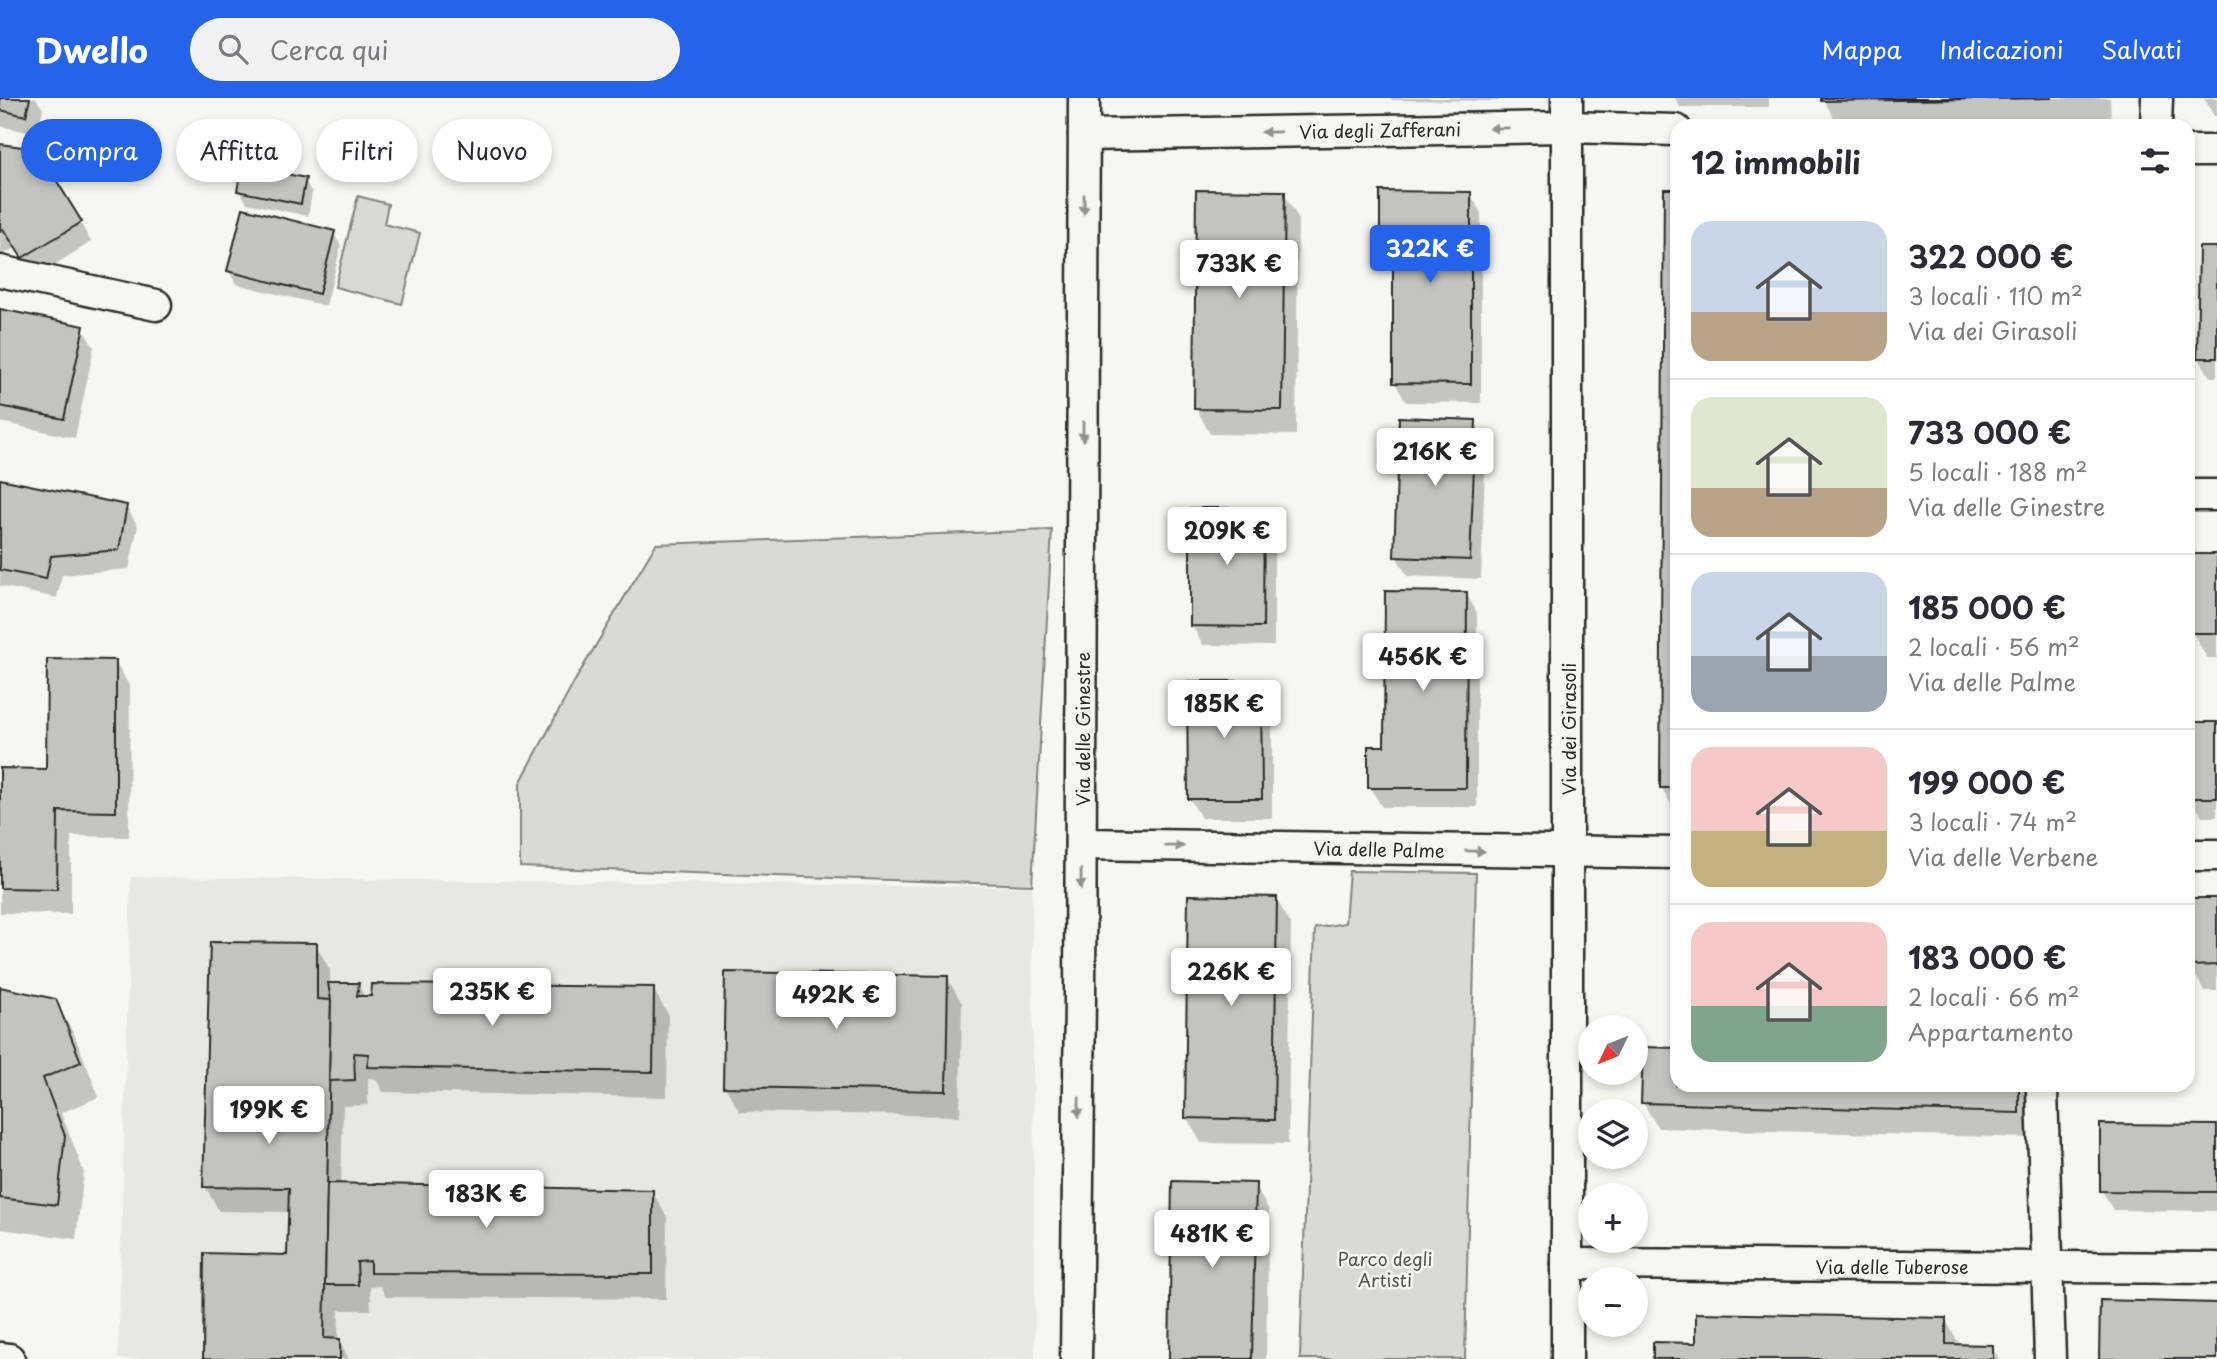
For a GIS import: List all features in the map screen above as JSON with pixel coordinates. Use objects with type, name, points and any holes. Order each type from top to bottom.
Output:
[{"type":"street","name":"Via delle Ginestre","points":[[1076,1359],[1084,98]]},
{"type":"street","points":[[2157,98],[2157,119]]},
{"type":"street","name":"Via degli Zafferani","points":[[1084,135],[1567,113],[1670,129]]},
{"type":"street","name":"Via dei Girasoli","points":[[1567,113],[1567,1359]]},
{"type":"street","points":[[2195,151],[2217,151]]},
{"type":"street","points":[[0,271],[156,305]]},
{"type":"street","points":[[2195,495],[2217,495]]},
{"type":"street","name":"Via delle Palme","points":[[1081,844],[1670,853]]},
{"type":"street","points":[[2195,855],[2217,855]]},
{"type":"street","points":[[2042,1092],[2050,1359]]},
{"type":"street","name":"Via delle Tuberose","points":[[1567,1264],[2217,1268]]},
{"type":"street","points":[[0,1358],[9,1359]]},
{"type":"shaded area","points":[[131,877],[1032,887],[1035,1359],[118,1359]]},
{"type":"green space","points":[[358,196],[388,204],[384,224],[420,233],[402,304],[335,287]]},
{"type":"green space","points":[[1052,530],[1032,885],[520,867],[520,783],[577,677],[656,544]]},
{"type":"green space","name":"Parco degli Artisti","points":[[1349,871],[1476,873],[1465,1359],[1300,1359],[1315,928],[1345,923]]},
{"type":"building","points":[[0,98],[30,98],[26,116],[0,110]]},
{"type":"building","points":[[1821,98],[2053,98],[1821,101]]},
{"type":"building","points":[[0,144],[21,147],[21,182],[57,182],[82,222],[22,258],[3,229],[0,231]]},
{"type":"building","points":[[302,177],[306,178],[301,204],[237,191],[239,182],[302,182]]},
{"type":"building","points":[[1664,189],[1670,189],[1670,788],[1660,788]]},
{"type":"building","points":[[1196,190],[1285,191],[1282,410],[1194,409]]},
{"type":"building","points":[[1380,191],[1471,192],[1471,384],[1393,383],[1393,238],[1380,238]]},
{"type":"building","points":[[243,208],[335,231],[319,294],[227,271]]},
{"type":"building","points":[[2199,247],[2217,247],[2217,358],[2197,358]]},
{"type":"building","points":[[0,309],[84,326],[64,419],[0,406]]},
{"type":"building","points":[[1399,417],[1476,420],[1470,560],[1394,557]]},
{"type":"building","points":[[0,479],[127,505],[119,550],[51,556],[46,579],[0,570]]},
{"type":"building","points":[[1190,508],[1264,508],[1263,627],[1190,626]]},
{"type":"building","points":[[2195,554],[2217,554],[2217,633],[2195,633]]},
{"type":"building","points":[[1385,591],[1467,592],[1466,788],[1368,788],[1368,746],[1384,746]]},
{"type":"building","points":[[47,659],[116,660],[116,812],[58,811],[57,889],[0,888],[0,768],[46,769]]},
{"type":"building","points":[[1187,681],[1261,681],[1262,799],[1188,799]]},
{"type":"building","points":[[2195,722],[2217,722],[2217,798],[2195,798]]},
{"type":"building","points":[[1188,895],[1277,897],[1274,1120],[1185,1118]]},
{"type":"building","points":[[2195,898],[2217,898],[2217,965],[2195,966]]},
{"type":"building","points":[[210,942],[317,943],[317,999],[331,1000],[324,1338],[340,1339],[340,1359],[203,1359],[204,1253],[287,1255],[289,1188],[203,1187]]},
{"type":"building","points":[[725,972],[948,976],[946,1091],[723,1087]]},
{"type":"building","points":[[328,983],[359,983],[357,996],[371,996],[372,984],[654,987],[653,1072],[367,1067],[369,1054],[354,1053],[355,1080],[329,1081],[331,1000]]},
{"type":"building","points":[[0,987],[56,999],[81,1062],[43,1078],[65,1136],[57,1205],[0,1198]]},
{"type":"building","points":[[1648,1047],[1670,1048],[1670,1092],[2019,1092],[2019,1113],[1648,1103],[1648,1099],[1641,1099],[1642,1085],[1648,1085]]},
{"type":"building","points":[[2100,1124],[2217,1125],[2217,1192],[2100,1191]]},
{"type":"building","points":[[1172,1181],[1256,1183],[1252,1359],[1169,1359]]},
{"type":"building","points":[[327,1183],[653,1190],[653,1274],[370,1273],[370,1261],[357,1262],[358,1285],[325,1285]]},
{"type":"building","points":[[2100,1300],[2217,1303],[2217,1359],[2099,1359]]},
{"type":"building","points":[[1696,1313],[1946,1318],[1946,1344],[1993,1345],[1993,1359],[1653,1359],[1653,1342],[1696,1343]]}]
